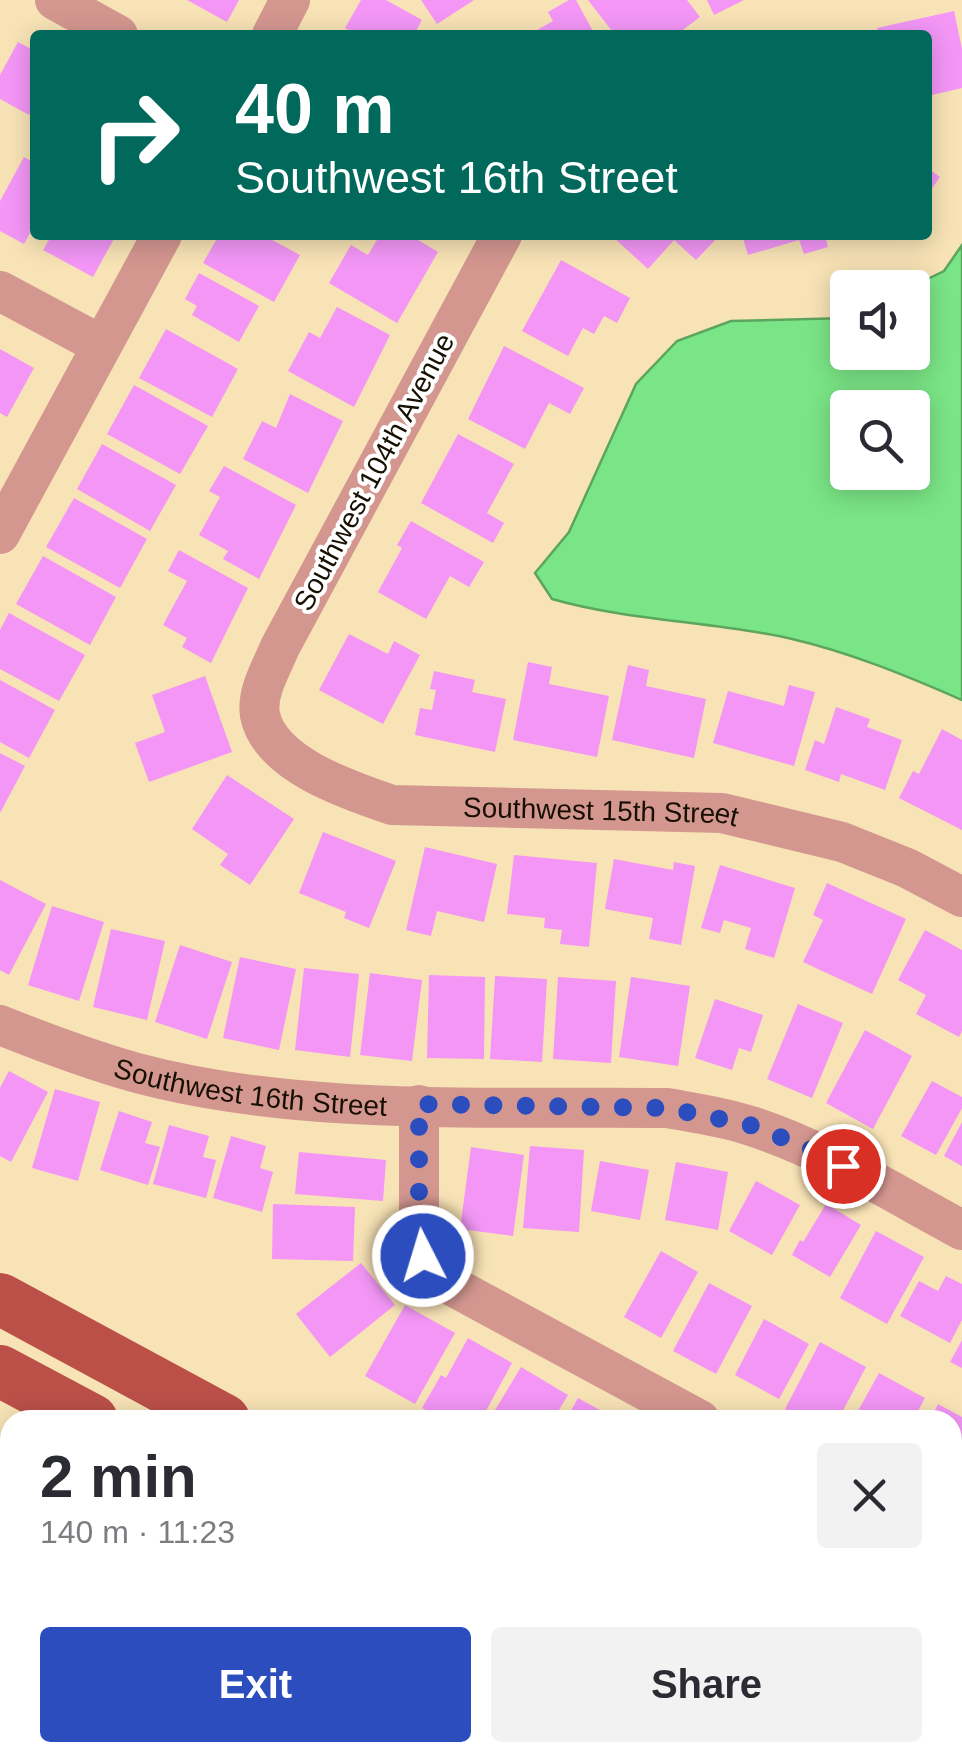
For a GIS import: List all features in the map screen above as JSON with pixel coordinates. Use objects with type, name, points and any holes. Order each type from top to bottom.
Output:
[{"type":"main road","points":[[0,1299],[196,1410]]},
{"type":"main road","points":[[0,1370],[74,1410]]},
{"type":"street","points":[[55,0],[109,30]]},
{"type":"street","points":[[275,30],[290,0]]},
{"type":"street","points":[[0,534],[159,240]]},
{"type":"street","name":"Southwest 104th Avenue","points":[[260,715],[262,691],[280,647],[491,240]]},
{"type":"street","points":[[0,291],[101,345]]},
{"type":"street","name":"Southwest 15th Street","points":[[260,715],[272,737],[302,767],[344,788],[392,804],[722,813],[842,842],[906,868],[962,897]]},
{"type":"street","name":"Southwest 16th Street","points":[[0,1025],[50,1046],[138,1074],[308,1101],[667,1108],[736,1122],[813,1150],[962,1230]]},
{"type":"street","points":[[419,1104],[419,1238],[423,1256],[434,1273],[681,1410]]},
{"type":"shaded area","points":[[962,245],[962,700],[876,665],[788,638],[610,612],[552,599],[535,573],[569,532],[636,384],[677,341],[731,321],[830,318],[830,370],[930,370],[930,278],[944,271]]},
{"type":"building","points":[[187,0],[239,0],[227,22]]},
{"type":"building","points":[[361,0],[386,0],[422,20],[417,30],[345,28]]},
{"type":"building","points":[[421,0],[474,0],[437,24]]},
{"type":"building","points":[[576,0],[592,30],[537,30],[553,21],[548,12]]},
{"type":"building","points":[[588,0],[687,0],[700,17],[683,30],[611,30]]},
{"type":"building","points":[[707,0],[744,0],[714,15]]},
{"type":"building","points":[[954,11],[962,49],[962,88],[932,95],[932,30],[877,28]]},
{"type":"building","points":[[18,42],[30,48],[29,115],[0,99],[0,75]]},
{"type":"building","points":[[24,157],[30,160],[30,233],[24,244],[0,231],[0,201]]},
{"type":"building","points":[[932,171],[940,177],[932,188]]},
{"type":"building","points":[[49,240],[113,240],[93,277],[43,250]]},
{"type":"building","points":[[216,240],[272,240],[300,255],[274,302],[203,263]]},
{"type":"building","points":[[377,240],[418,240],[438,252],[397,323],[329,283],[351,245],[368,255]]},
{"type":"building","points":[[616,240],[674,240],[648,269]]},
{"type":"building","points":[[674,240],[715,240],[696,260]]},
{"type":"building","points":[[744,240],[799,240],[748,255]]},
{"type":"building","points":[[799,240],[826,240],[828,247],[804,254]]},
{"type":"building","points":[[561,260],[630,298],[617,323],[604,316],[594,334],[583,328],[568,356],[522,331]]},
{"type":"building","points":[[199,273],[259,306],[239,342],[192,315],[197,306],[185,299]]},
{"type":"building","points":[[337,307],[390,335],[354,407],[288,371],[309,332],[320,338]]},
{"type":"building","points":[[166,329],[238,369],[212,417],[139,378]]},
{"type":"building","points":[[504,346],[584,388],[570,414],[549,403],[525,449],[468,419]]},
{"type":"building","points":[[0,349],[34,368],[7,417],[0,413]]},
{"type":"building","points":[[134,385],[208,426],[180,474],[107,434]]},
{"type":"building","points":[[290,394],[343,421],[308,493],[243,459],[262,421],[276,428]]},
{"type":"building","points":[[458,434],[514,464],[487,513],[504,523],[493,543],[421,503]]},
{"type":"building","points":[[102,444],[176,485],[150,531],[77,489]]},
{"type":"building","points":[[224,466],[296,505],[259,579],[223,559],[228,551],[199,535],[220,497],[209,491]]},
{"type":"building","points":[[74,498],[147,539],[120,588],[46,547]]},
{"type":"building","points":[[411,521],[484,562],[469,587],[450,576],[426,619],[378,592],[402,548],[397,545]]},
{"type":"building","points":[[179,550],[248,588],[211,663],[182,647],[187,638],[163,625],[187,581],[168,571]]},
{"type":"building","points":[[43,556],[116,597],[90,645],[16,604]]},
{"type":"building","points":[[9,613],[85,655],[59,701],[0,669],[0,630]]},
{"type":"building","points":[[349,634],[388,654],[394,641],[420,655],[383,724],[319,690]]},
{"type":"building","points":[[528,662],[552,667],[549,684],[609,696],[597,757],[513,740]]},
{"type":"building","points":[[628,665],[649,670],[646,686],[706,699],[694,758],[612,740]]},
{"type":"building","points":[[434,671],[475,680],[472,692],[506,699],[495,752],[415,735],[420,708],[432,710],[436,690],[430,689]]},
{"type":"building","points":[[205,676],[232,752],[149,782],[135,743],[165,732],[152,695]]},
{"type":"building","points":[[0,680],[55,710],[29,758],[0,742]]},
{"type":"building","points":[[789,685],[815,692],[794,766],[713,743],[728,691],[784,706]]},
{"type":"building","points":[[836,707],[870,719],[867,727],[902,740],[885,790],[841,774],[839,782],[805,770],[815,740],[824,744]]},
{"type":"building","points":[[942,729],[962,740],[962,830],[899,798],[913,771],[919,774]]},
{"type":"building","points":[[0,753],[25,766],[0,813]]},
{"type":"building","points":[[227,775],[294,819],[250,885],[220,865],[228,854],[192,829]]},
{"type":"building","points":[[323,832],[396,861],[369,928],[344,918],[346,912],[299,893]]},
{"type":"building","points":[[425,847],[497,864],[484,922],[437,911],[431,936],[406,930]]},
{"type":"building","points":[[514,855],[597,863],[589,947],[560,944],[562,930],[544,928],[545,918],[507,914]]},
{"type":"building","points":[[614,859],[673,870],[674,862],[695,866],[681,945],[649,939],[653,918],[605,909]]},
{"type":"building","points":[[720,865],[795,888],[774,958],[745,949],[751,928],[724,920],[720,933],[701,928]]},
{"type":"building","points":[[0,880],[46,904],[9,975],[0,970]]},
{"type":"building","points":[[827,883],[906,919],[872,994],[803,962],[823,920],[813,915]]},
{"type":"building","points":[[52,906],[104,922],[79,1001],[28,985]]},
{"type":"building","points":[[111,929],[165,941],[147,1020],[93,1007]]},
{"type":"building","points":[[925,930],[962,950],[959,1037],[916,1014],[926,995],[898,980]]},
{"type":"building","points":[[180,945],[232,962],[207,1039],[155,1022]]},
{"type":"building","points":[[240,957],[296,969],[279,1050],[223,1038]]},
{"type":"building","points":[[304,968],[359,974],[350,1057],[295,1050]]},
{"type":"building","points":[[370,973],[422,980],[412,1061],[360,1055]]},
{"type":"building","points":[[429,975],[485,977],[484,1059],[427,1058]]},
{"type":"building","points":[[495,976],[547,979],[542,1062],[490,1059]]},
{"type":"building","points":[[558,977],[616,981],[611,1063],[553,1059]]},
{"type":"building","points":[[631,977],[690,986],[678,1066],[619,1057]]},
{"type":"building","points":[[715,999],[763,1015],[751,1052],[739,1048],[732,1070],[695,1058]]},
{"type":"building","points":[[798,1004],[843,1023],[812,1098],[767,1079]]},
{"type":"building","points":[[865,1030],[912,1056],[873,1129],[826,1103]]},
{"type":"building","points":[[9,1071],[48,1092],[11,1162],[0,1156],[0,1088]]},
{"type":"building","points":[[932,1081],[962,1097],[962,1108],[936,1155],[901,1136]]},
{"type":"building","points":[[55,1089],[100,1102],[78,1181],[32,1168]]},
{"type":"building","points":[[119,1111],[152,1122],[145,1143],[160,1147],[148,1185],[100,1170]]},
{"type":"building","points":[[962,1122],[962,1166],[944,1156]]},
{"type":"building","points":[[169,1125],[209,1136],[203,1157],[216,1160],[206,1198],[153,1184]]},
{"type":"building","points":[[231,1136],[266,1146],[260,1168],[273,1172],[262,1212],[213,1198]]},
{"type":"building","points":[[530,1146],[584,1150],[579,1232],[523,1228]]},
{"type":"building","points":[[471,1147],[524,1155],[513,1236],[460,1229]]},
{"type":"building","points":[[299,1152],[386,1160],[383,1201],[295,1194]]},
{"type":"building","points":[[600,1161],[649,1170],[640,1220],[591,1211]]},
{"type":"building","points":[[676,1162],[728,1172],[718,1230],[665,1220]]},
{"type":"building","points":[[756,1181],[800,1205],[772,1255],[729,1231]]},
{"type":"building","points":[[273,1204],[355,1207],[353,1261],[272,1259]]},
{"type":"building","points":[[826,1204],[861,1225],[830,1277],[792,1255]]},
{"type":"building","points":[[876,1231],[924,1257],[887,1324],[840,1298]]},
{"type":"building","points":[[661,1251],[698,1272],[661,1338],[624,1317]]},
{"type":"building","points":[[361,1263],[395,1305],[330,1357],[296,1314]]},
{"type":"building","points":[[946,1276],[962,1284],[962,1320],[950,1343],[900,1316],[919,1281],[938,1291]]},
{"type":"building","points":[[709,1283],[752,1306],[716,1374],[673,1351]]},
{"type":"building","points":[[405,1305],[455,1333],[415,1404],[365,1376]]},
{"type":"building","points":[[764,1319],[809,1344],[779,1399],[735,1375]]},
{"type":"building","points":[[468,1338],[512,1363],[486,1410],[422,1408],[441,1375],[446,1378]]},
{"type":"building","points":[[962,1340],[962,1368],[950,1362]]},
{"type":"building","points":[[820,1342],[866,1367],[843,1410],[785,1409]]},
{"type":"building","points":[[521,1367],[568,1395],[559,1410],[495,1410]]},
{"type":"building","points":[[879,1373],[925,1398],[918,1410],[859,1410]]},
{"type":"building","points":[[578,1398],[600,1410],[571,1410]]},
{"type":"route","points":[[423,1256],[419,1238],[419,1104],[667,1108],[750,1125],[843,1166]]}]
